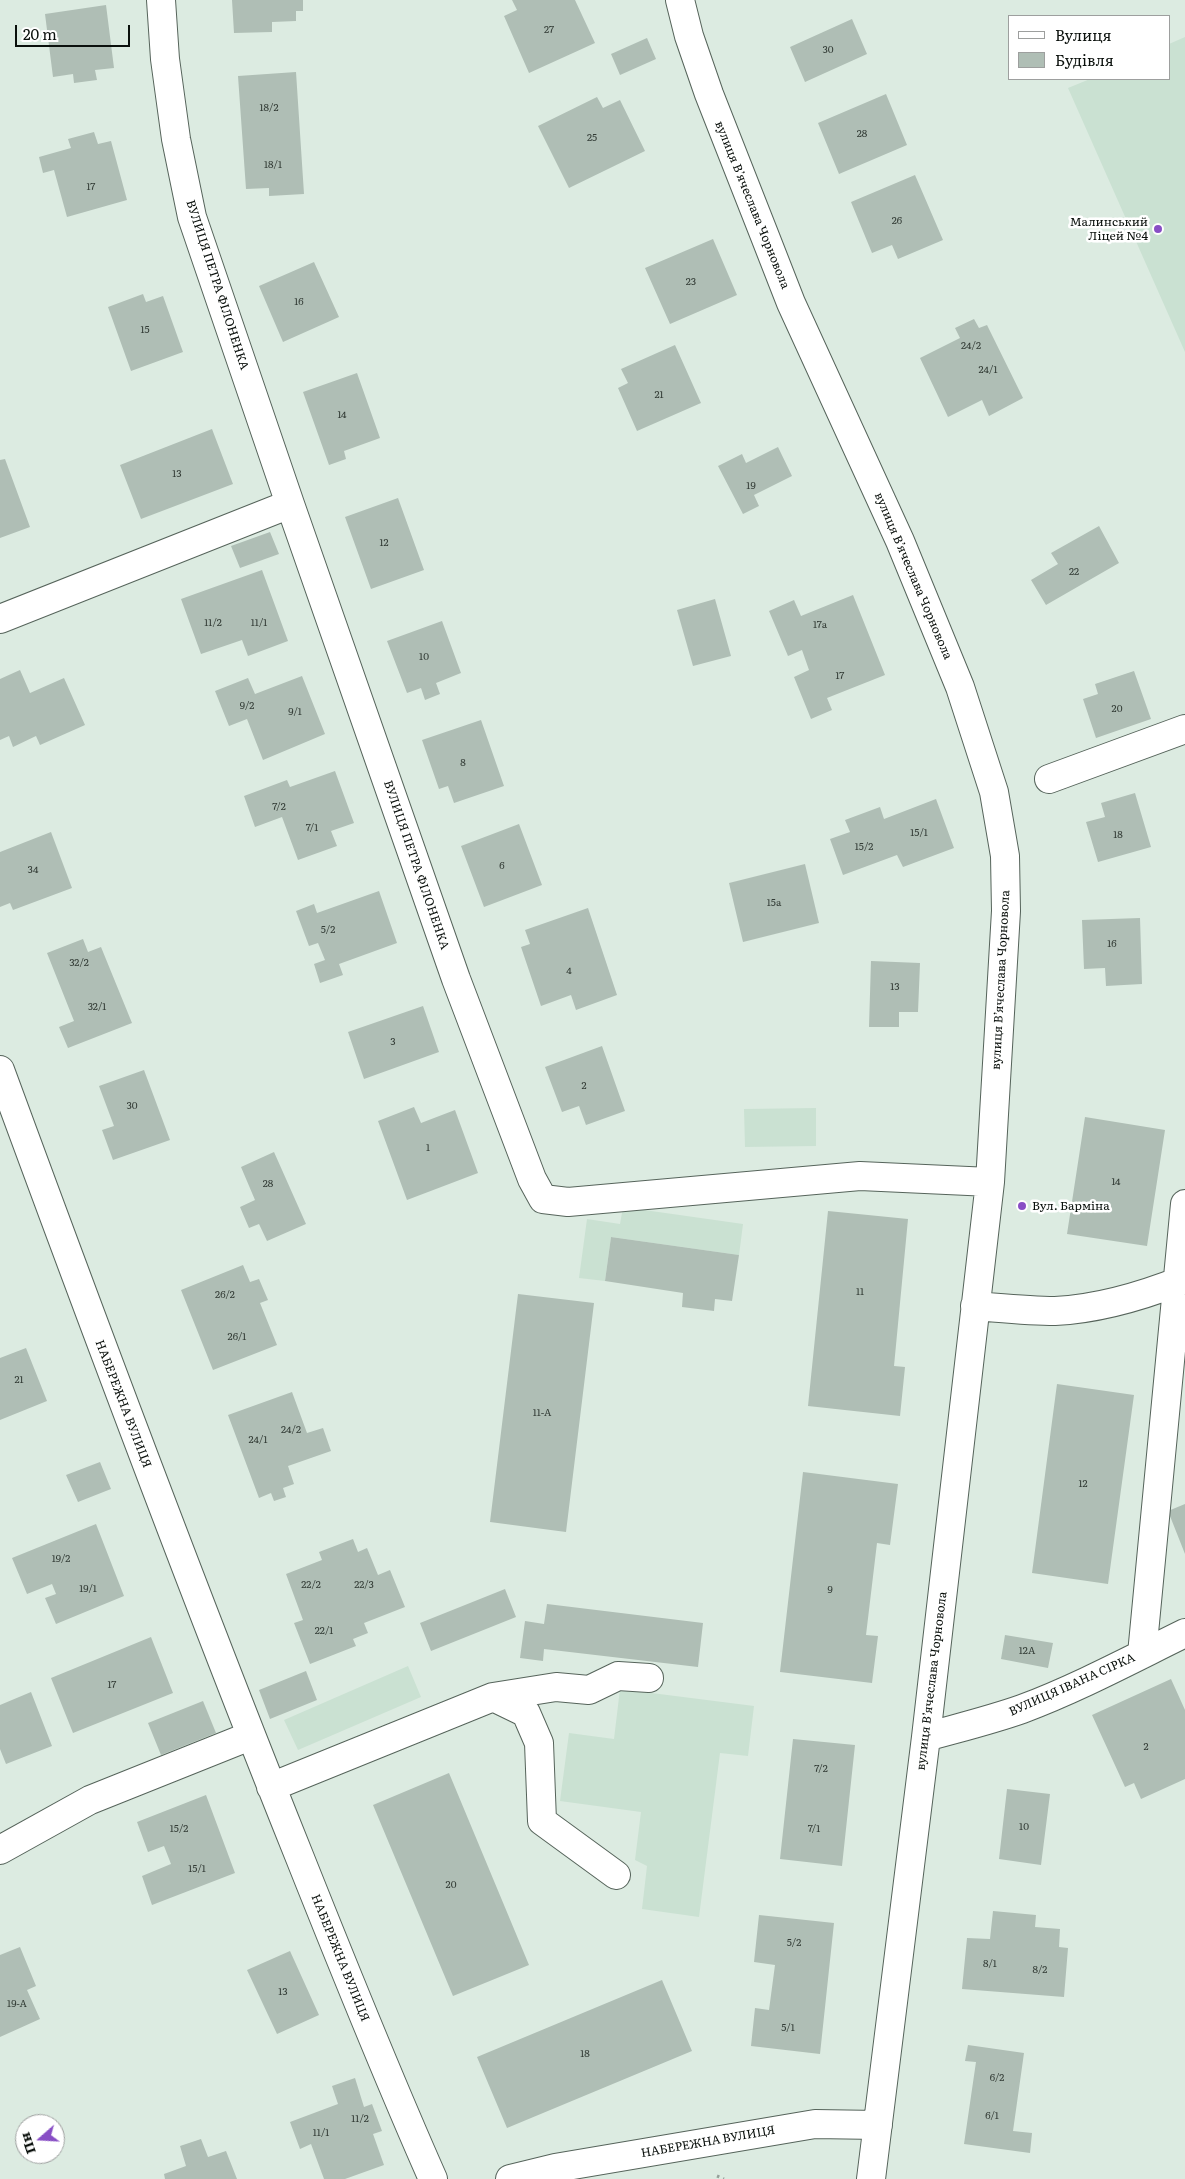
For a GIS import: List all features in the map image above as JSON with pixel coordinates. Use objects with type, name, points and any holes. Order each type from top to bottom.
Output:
[{"type":"street","name":"ВУЛИЦЯ ПЕТРА ФІЛОНЕНКА","points":[[161,0],[165,59],[176,139],[192,217],[456,978],[532,1179],[543,1198],[568,1202],[860,1176],[990,1182]]},
{"type":"street","name":"вулиця Вʼячеслава Чорновола","points":[[680,0],[694,52],[742,180],[791,302],[934,622],[966,704],[994,792],[1005,856],[1006,911],[990,1182],[926,1737],[872,2179]]},
{"type":"street","points":[[0,619],[290,504]]},
{"type":"street","points":[[1049,779],[1185,729]]},
{"type":"street","name":"НАБЕРЕЖНА ВУЛИЦЯ","points":[[0,1070],[130,1422],[250,1736],[379,2056],[433,2179]]},
{"type":"street","points":[[1142,1654],[1181,1281],[1185,1204]]},
{"type":"street","points":[[975,1306],[1056,1311],[1124,1299],[1181,1281]]},
{"type":"street","name":"ВУЛИЦЯ ІВАНА СІРКА","points":[[926,1737],[1022,1709],[1185,1633]]},
{"type":"street","points":[[271,1787],[492,1697],[556,1687],[589,1690],[618,1676],[649,1678]]},
{"type":"street","points":[[492,1697],[526,1713],[539,1743],[542,1821],[616,1876]]},
{"type":"street","points":[[0,1850],[90,1800],[250,1736]]},
{"type":"street","name":"НАБЕРЕЖНА ВУЛИЦЯ","points":[[512,2179],[555,2168],[815,2124],[878,2125]]},
{"type":"shaded area","name":"Малинський Ліцей №4","points":[[1185,37],[1185,352],[1068,88],[1088,80],[1170,80],[1170,44]]},
{"type":"shaded area","points":[[816,1108],[816,1146],[745,1147],[744,1109]]},
{"type":"shaded area","points":[[623,1207],[743,1224],[739,1255],[611,1237],[605,1281],[579,1278],[587,1219],[620,1224]]},
{"type":"shaded area","points":[[408,1666],[421,1697],[298,1750],[284,1720]]},
{"type":"shaded area","points":[[620,1689],[754,1706],[748,1756],[720,1753],[699,1917],[642,1909],[647,1866],[635,1860],[641,1812],[560,1801],[569,1733],[614,1739]]},
{"type":"building","points":[[232,0],[303,0],[303,11],[296,11],[296,21],[272,22],[272,32],[234,33]]},
{"type":"building","points":[[512,0],[575,0],[595,43],[529,73],[504,16],[517,10]]},
{"type":"building","points":[[106,5],[114,68],[95,70],[97,80],[74,83],[73,74],[53,77],[45,14]]},
{"type":"building","points":[[852,19],[867,54],[805,82],[790,47]]},
{"type":"building","points":[[647,38],[656,59],[620,75],[611,54]]},
{"type":"building","points":[[296,72],[304,194],[269,196],[269,188],[246,189],[238,76]]},
{"type":"building","points":[[886,94],[907,145],[839,174],[818,123]]},
{"type":"building","points":[[597,97],[603,108],[620,100],[645,151],[569,188],[538,126]]},
{"type":"building","points":[[94,132],[98,144],[111,141],[127,200],[67,217],[54,170],[43,173],[39,157],[71,148],[68,139]]},
{"type":"building","points":[[915,175],[943,240],[898,259],[892,245],[872,253],[851,202]]},
{"type":"building","points":[[713,239],[737,295],[670,324],[645,268]]},
{"type":"building","points":[[314,262],[339,317],[283,342],[259,286]]},
{"type":"building","points":[[143,294],[146,302],[163,296],[183,352],[131,371],[108,307]]},
{"type":"building","points":[[974,319],[979,328],[987,325],[1023,398],[989,416],[982,400],[948,417],[920,358],[960,338],[955,328]]},
{"type":"building","points":[[675,345],[701,403],[637,431],[618,388],[628,383],[621,369]]},
{"type":"building","points":[[357,373],[380,438],[344,451],[346,459],[329,465],[303,392]]},
{"type":"building","points":[[212,429],[233,484],[141,519],[120,465]]},
{"type":"building","points":[[778,447],[792,476],[754,495],[759,506],[743,514],[718,466],[742,454],[746,463]]},
{"type":"building","points":[[5,459],[30,527],[0,538],[0,460]]},
{"type":"building","points":[[398,498],[424,570],[371,589],[345,517]]},
{"type":"building","points":[[1099,526],[1119,563],[1046,605],[1031,580],[1058,564],[1051,553]]},
{"type":"building","points":[[270,532],[279,554],[240,568],[231,546]]},
{"type":"building","points":[[262,570],[288,641],[248,656],[242,640],[201,654],[181,599]]},
{"type":"building","points":[[853,595],[885,675],[827,698],[832,710],[811,719],[794,677],[809,670],[802,650],[788,656],[769,611],[794,600],[801,616]]},
{"type":"building","points":[[715,599],[731,656],[693,666],[677,610]]},
{"type":"building","points":[[442,621],[461,673],[436,683],[440,694],[425,700],[421,688],[407,693],[387,641]]},
{"type":"building","points":[[20,670],[30,693],[64,678],[85,725],[40,745],[36,736],[13,747],[9,736],[0,740],[0,679]]},
{"type":"building","points":[[1134,671],[1151,719],[1096,738],[1083,699],[1098,694],[1095,684]]},
{"type":"building","points":[[302,676],[325,734],[263,760],[247,719],[229,726],[215,691],[248,678],[255,694]]},
{"type":"building","points":[[481,720],[504,786],[454,803],[448,786],[439,789],[422,740]]},
{"type":"building","points":[[335,771],[354,823],[331,831],[337,846],[298,860],[282,817],[255,827],[244,796],[287,780],[290,787]]},
{"type":"building","points":[[1135,793],[1151,847],[1098,862],[1086,822],[1105,817],[1101,803]]},
{"type":"building","points":[[936,799],[954,848],[903,867],[897,855],[843,875],[830,839],[850,832],[845,820],[880,807],[884,819]]},
{"type":"building","points":[[519,824],[542,885],[484,907],[461,846]]},
{"type":"building","points":[[51,832],[72,888],[13,910],[10,903],[0,907],[0,852]]},
{"type":"building","points":[[805,864],[819,923],[743,942],[729,883]]},
{"type":"building","points":[[379,891],[397,943],[339,964],[343,975],[320,983],[314,964],[325,960],[318,943],[309,946],[296,911],[314,904],[317,913]]},
{"type":"building","points":[[588,908],[617,995],[576,1010],[571,995],[541,1006],[521,947],[530,944],[525,930]]},
{"type":"building","points":[[1140,918],[1142,984],[1106,986],[1105,968],[1084,969],[1082,920]]},
{"type":"building","points":[[83,939],[88,952],[101,947],[132,1023],[68,1048],[59,1027],[74,1021],[47,953]]},
{"type":"building","points":[[871,961],[920,963],[918,1012],[899,1012],[899,1027],[869,1027]]},
{"type":"building","points":[[423,1006],[439,1052],[364,1079],[348,1032]]},
{"type":"building","points":[[602,1046],[625,1111],[586,1125],[579,1106],[562,1112],[545,1067]]},
{"type":"building","points":[[144,1070],[170,1140],[113,1160],[102,1130],[114,1126],[99,1086]]},
{"type":"building","points":[[414,1107],[421,1123],[455,1110],[478,1173],[407,1200],[378,1121]]},
{"type":"building","points":[[1085,1117],[1165,1130],[1147,1246],[1067,1234]]},
{"type":"building","points":[[274,1152],[306,1224],[267,1241],[259,1224],[249,1228],[240,1207],[255,1200],[241,1167]]},
{"type":"building","points":[[828,1211],[908,1219],[894,1366],[905,1367],[900,1416],[808,1406]]},
{"type":"building","points":[[611,1237],[739,1255],[732,1301],[715,1299],[714,1311],[682,1307],[683,1293],[605,1281]]},
{"type":"building","points":[[243,1265],[250,1282],[259,1279],[268,1300],[260,1303],[277,1345],[213,1370],[181,1290]]},
{"type":"building","points":[[518,1294],[594,1303],[566,1532],[490,1522]]},
{"type":"building","points":[[26,1348],[47,1401],[0,1420],[0,1358]]},
{"type":"building","points":[[1057,1384],[1134,1395],[1108,1584],[1032,1573]]},
{"type":"building","points":[[292,1392],[307,1433],[323,1428],[331,1451],[288,1466],[294,1484],[283,1488],[286,1497],[274,1501],[271,1493],[259,1498],[228,1415]]},
{"type":"building","points":[[100,1462],[111,1489],[78,1502],[66,1475]]},
{"type":"building","points":[[803,1472],[898,1484],[890,1545],[877,1543],[866,1635],[878,1636],[872,1683],[780,1672]]},
{"type":"building","points":[[1185,1504],[1185,1554],[1168,1511]]},
{"type":"building","points":[[96,1524],[124,1596],[56,1624],[45,1598],[56,1594],[52,1584],[27,1594],[12,1558]]},
{"type":"building","points":[[353,1539],[358,1552],[367,1548],[378,1575],[390,1570],[405,1607],[364,1623],[368,1633],[353,1639],[356,1646],[310,1664],[294,1623],[303,1620],[286,1574],[322,1560],[319,1552]]},
{"type":"building","points":[[505,1589],[516,1617],[431,1651],[420,1623]]},
{"type":"building","points":[[547,1604],[703,1623],[698,1667],[544,1649],[543,1661],[520,1658],[525,1621],[544,1624]]},
{"type":"building","points":[[1005,1635],[1053,1643],[1048,1668],[1001,1659]]},
{"type":"building","points":[[151,1637],[173,1693],[73,1733],[51,1678]]},
{"type":"building","points":[[306,1671],[317,1700],[270,1719],[259,1690]]},
{"type":"building","points":[[1171,1679],[1185,1710],[1185,1779],[1141,1799],[1134,1783],[1125,1787],[1092,1715]]},
{"type":"building","points":[[31,1692],[52,1746],[6,1764],[0,1749],[0,1705]]},
{"type":"building","points":[[203,1701],[216,1733],[161,1755],[148,1723]]},
{"type":"building","points":[[793,1739],[855,1745],[842,1866],[780,1859]]},
{"type":"building","points":[[449,1773],[529,1965],[453,1996],[373,1805]]},
{"type":"building","points":[[1007,1789],[1050,1794],[1041,1865],[999,1859]]},
{"type":"building","points":[[206,1795],[235,1873],[152,1905],[142,1876],[171,1864],[164,1846],[148,1852],[137,1822]]},
{"type":"building","points":[[993,1911],[1036,1915],[1035,1927],[1060,1929],[1059,1947],[1068,1948],[1064,1997],[962,1989],[967,1938],[990,1939]]},
{"type":"building","points":[[759,1915],[834,1923],[820,2054],[751,2046],[755,2008],[769,2010],[775,1965],[754,1962]]},
{"type":"building","points":[[20,1947],[36,1986],[27,1990],[40,2019],[0,2037],[0,1955]]},
{"type":"building","points":[[290,1951],[319,2015],[277,2034],[247,1970]]},
{"type":"building","points":[[662,1980],[692,2051],[507,2128],[477,2057]]},
{"type":"building","points":[[968,2045],[1024,2053],[1013,2131],[1032,2133],[1030,2153],[964,2144],[976,2062],[965,2061]]},
{"type":"building","points":[[355,2078],[364,2107],[372,2104],[382,2131],[373,2134],[384,2165],[345,2179],[324,2179],[311,2144],[300,2149],[290,2122],[338,2104],[332,2086]]},
{"type":"building","points":[[201,2139],[208,2157],[226,2151],[237,2179],[165,2179],[164,2174],[186,2166],[180,2146]]},
{"type":"place","name":"Малинський Ліцей №4","points":[[1158,229]]},
{"type":"place","name":"Вул. Барміна","points":[[1022,1206]]}]
